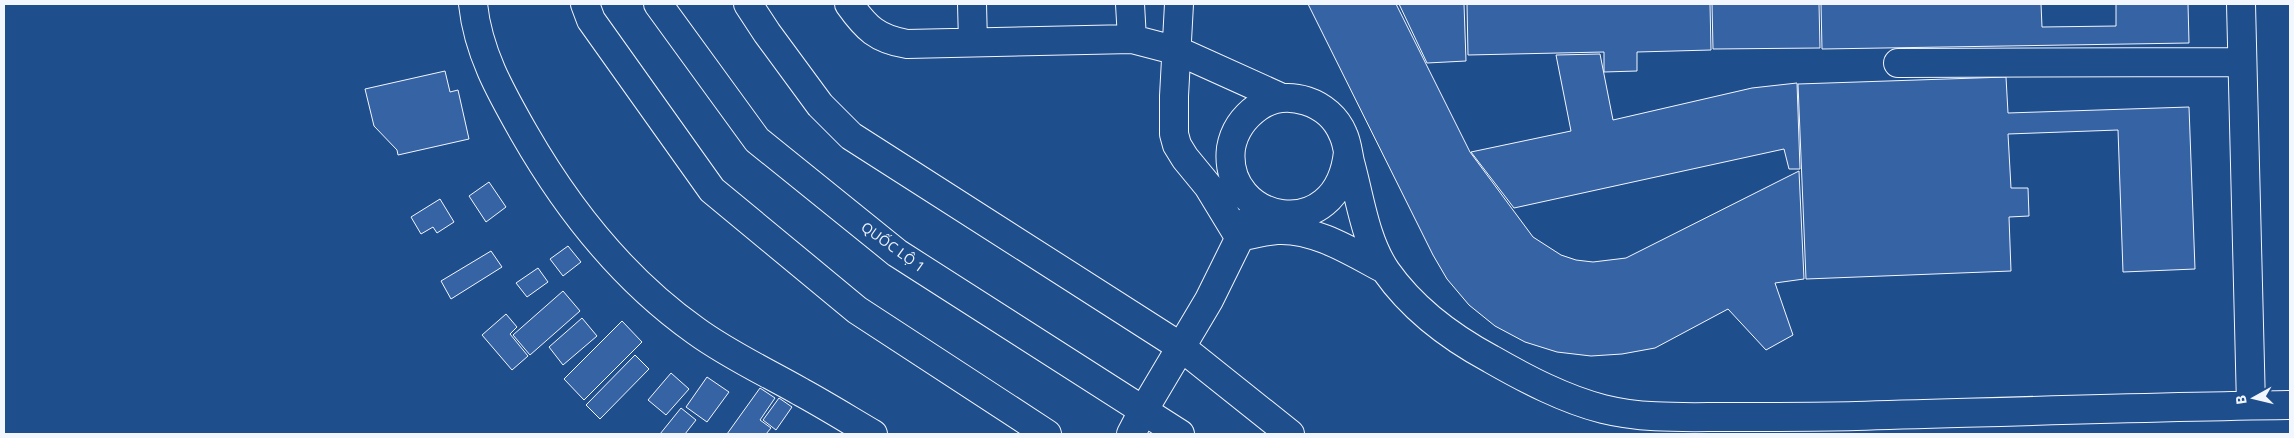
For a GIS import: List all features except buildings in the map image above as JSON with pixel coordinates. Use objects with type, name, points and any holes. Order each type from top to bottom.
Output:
[{"type":"main road","points":[[472,4],[481,47],[502,95],[541,163],[582,221],[605,248],[640,284],[696,331],[731,354],[872,434]]},
{"type":"main road","points":[[585,4],[591,20],[712,190],[857,310],[1046,434]]},
{"type":"main road","name":"QUỐC LỘ 1","points":[[658,4],[757,140],[897,253],[1137,423],[1180,434]]},
{"type":"main road","points":[[748,4],[820,105],[851,136],[1181,347],[1290,434]]},
{"type":"main road","points":[[849,4],[871,30],[882,38],[894,42],[907,44],[1132,39],[1178,51],[1282,98]]},
{"type":"main road","points":[[972,4],[973,42]]},
{"type":"main road","points":[[1130,4],[1132,39]]},
{"type":"main road","points":[[1179,4],[1173,119],[1177,145],[1221,205],[1239,237]]},
{"type":"main road","points":[[2241,4],[2250,405]]},
{"type":"main road","points":[[1898,63],[2242,62]]},
{"type":"main road","points":[[1348,152],[1346,171],[1338,189],[1323,204],[1305,213],[1285,215],[1266,210],[1257,205],[1238,183],[1232,165],[1232,147],[1237,129],[1249,114],[1264,103],[1282,98],[1301,99],[1318,106],[1333,118],[1343,134],[1348,152],[1366,224],[1384,268],[1400,288],[1445,329],[1484,355],[1523,378],[1567,397],[1604,409],[1644,415],[1819,426],[2250,405],[2290,405]]},
{"type":"main road","points":[[1137,423],[1209,300],[1239,237],[1257,205]]},
{"type":"main road","points":[[1239,237],[1278,230],[1295,231],[1329,241],[1384,268]]}]
